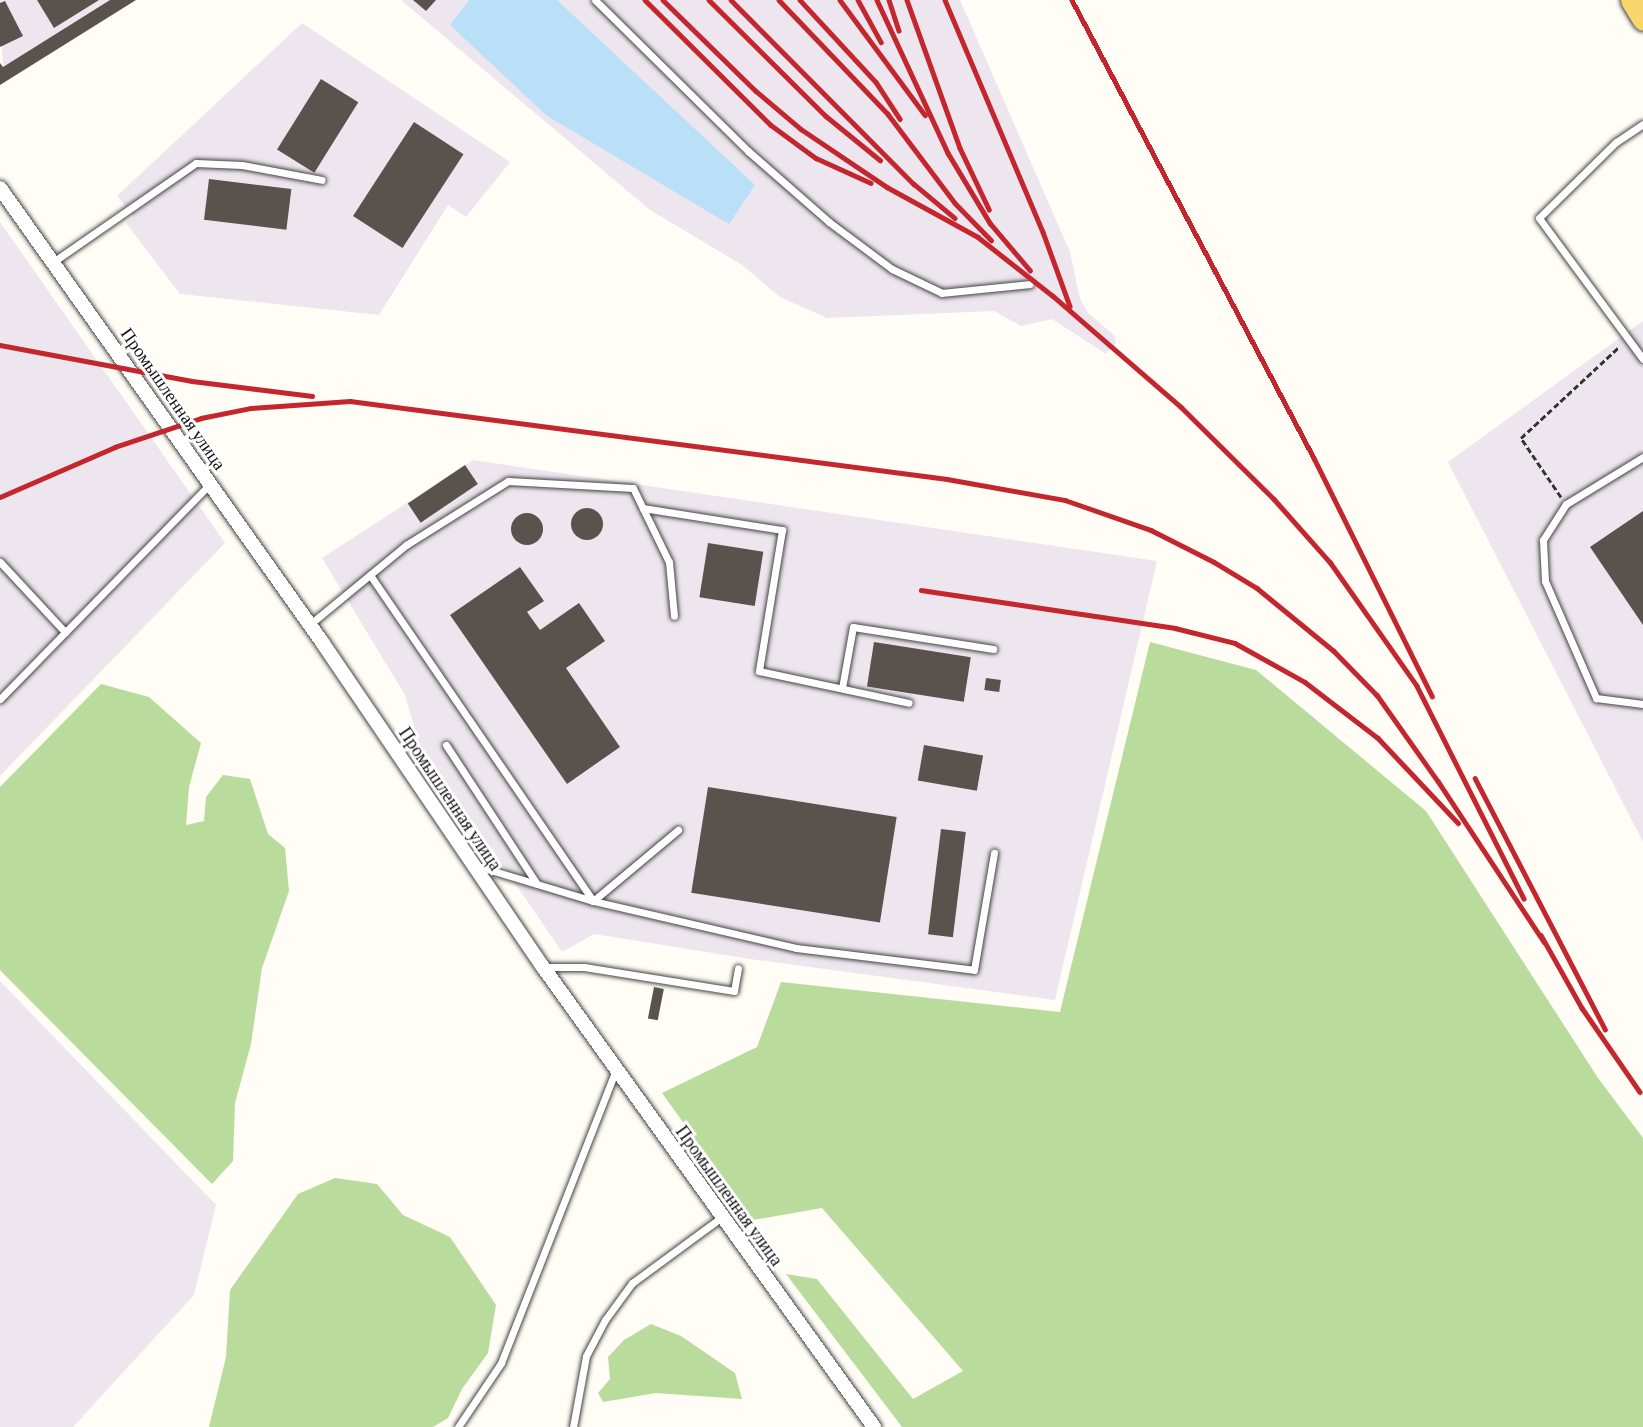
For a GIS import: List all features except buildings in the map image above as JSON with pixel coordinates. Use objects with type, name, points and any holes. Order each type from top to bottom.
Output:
[{"type":"main road","points":[[1631,0],[1643,20]]},
{"type":"street","name":"Промышленная улица","points":[[0,188],[309,625],[543,967],[873,1427]]},
{"type":"lane","points":[[595,0],[748,151],[829,222],[892,269],[942,293],[1030,284]]},
{"type":"lane","points":[[1643,124],[1616,142],[1539,218],[1643,359]]},
{"type":"lane","points":[[53,262],[196,163],[242,165],[322,180]]},
{"type":"lane","points":[[1643,457],[1566,504],[1542,540],[1545,581],[1596,698],[1643,704]]},
{"type":"lane","points":[[309,625],[406,545],[508,481],[633,488],[669,562],[674,616]]},
{"type":"lane","points":[[0,699],[210,483]]},
{"type":"lane","points":[[643,508],[782,530],[759,671],[909,703]]},
{"type":"lane","points":[[0,562],[65,632]]},
{"type":"lane","points":[[370,575],[593,901]]},
{"type":"lane","points":[[842,688],[852,627],[993,649]]},
{"type":"lane","points":[[446,746],[537,884]]},
{"type":"lane","points":[[593,901],[678,830]]},
{"type":"lane","points":[[474,865],[593,901],[796,948],[974,970],[994,853]]},
{"type":"lane","points":[[543,967],[584,967],[734,991],[738,968]]},
{"type":"lane","points":[[458,1427],[501,1363],[616,1069]]},
{"type":"lane","points":[[573,1427],[586,1356],[605,1320],[632,1283],[722,1217]]},
{"type":"path","points":[[1566,504],[1521,438],[1628,339]]},
{"type":"shaded area","points":[[0,0],[110,0],[3,67]]},
{"type":"shaded area","points":[[401,0],[960,0],[1070,252],[1080,299],[1088,313],[1114,335],[1116,343],[1106,354],[1052,319],[1021,326],[994,311],[827,318],[780,297],[742,265],[650,210]]},
{"type":"shaded area","points":[[302,23],[510,162],[466,217],[448,205],[379,315],[180,294],[126,223],[134,217],[117,196]]},
{"type":"shaded area","points":[[0,222],[225,543],[0,776]]},
{"type":"shaded area","points":[[1643,321],[1643,842],[1448,462]]},
{"type":"shaded area","points":[[473,460],[1157,561],[1055,1000],[750,959],[594,934],[562,952],[419,743],[405,695],[322,558]]},
{"type":"shaded area","points":[[0,981],[216,1205],[194,1295],[73,1427],[0,1427]]},
{"type":"green space","points":[[1150,642],[1256,670],[1426,811],[1598,1078],[1643,1138],[1643,1427],[902,1427],[786,1274],[817,1279],[913,1399],[963,1371],[822,1208],[753,1220],[662,1093],[757,1047],[781,982],[1060,1012]]},
{"type":"green space","points":[[101,684],[149,697],[201,743],[189,787],[186,825],[204,821],[206,797],[223,775],[250,779],[268,834],[285,848],[289,891],[262,968],[251,1044],[235,1103],[233,1161],[212,1184],[0,970],[0,787]]},
{"type":"green space","points":[[335,1178],[377,1184],[403,1215],[450,1237],[496,1305],[488,1353],[462,1389],[448,1418],[433,1427],[209,1427],[226,1357],[230,1290],[298,1194]]},
{"type":"green space","points":[[651,1324],[681,1336],[735,1373],[742,1399],[656,1393],[603,1402],[598,1393],[610,1379],[608,1357],[624,1340]]},
{"type":"water","points":[[469,0],[557,0],[755,185],[729,224],[547,116],[450,25]]},
{"type":"railway","points":[[645,0],[771,125],[816,158],[871,183]]},
{"type":"railway","points":[[663,0],[756,91],[801,129],[887,187],[978,237],[1053,296],[1181,407],[1274,499],[1330,562],[1417,686],[1524,899]]},
{"type":"railway","points":[[709,0],[826,116],[880,160]]},
{"type":"railway","points":[[731,0],[914,184],[955,218]]},
{"type":"railway","points":[[779,0],[888,114],[955,203],[991,240]]},
{"type":"railway","points":[[800,0],[876,82],[900,119]]},
{"type":"railway","points":[[840,0],[925,115]]},
{"type":"railway","points":[[858,0],[881,42]]},
{"type":"railway","points":[[877,0],[948,153],[990,223],[1030,270]]},
{"type":"railway","points":[[889,0],[899,30]]},
{"type":"railway","points":[[907,0],[960,148],[989,209]]},
{"type":"railway","points":[[945,0],[1043,232],[1070,306]]},
{"type":"railway","points":[[1072,0],[1314,458],[1432,696]]},
{"type":"railway","points":[[0,345],[192,381],[312,396]]},
{"type":"railway","points":[[0,497],[115,447],[201,418],[251,408],[350,401],[947,479],[1065,500],[1151,530],[1214,562],[1257,588],[1334,651],[1377,695],[1438,781],[1544,942]]},
{"type":"railway","points":[[921,590],[1175,628],[1235,643],[1305,682],[1378,738],[1458,823]]},
{"type":"railway","points":[[1475,778],[1605,1029]]},
{"type":"railway","points":[[1541,935],[1582,1008],[1640,1092]]}]
